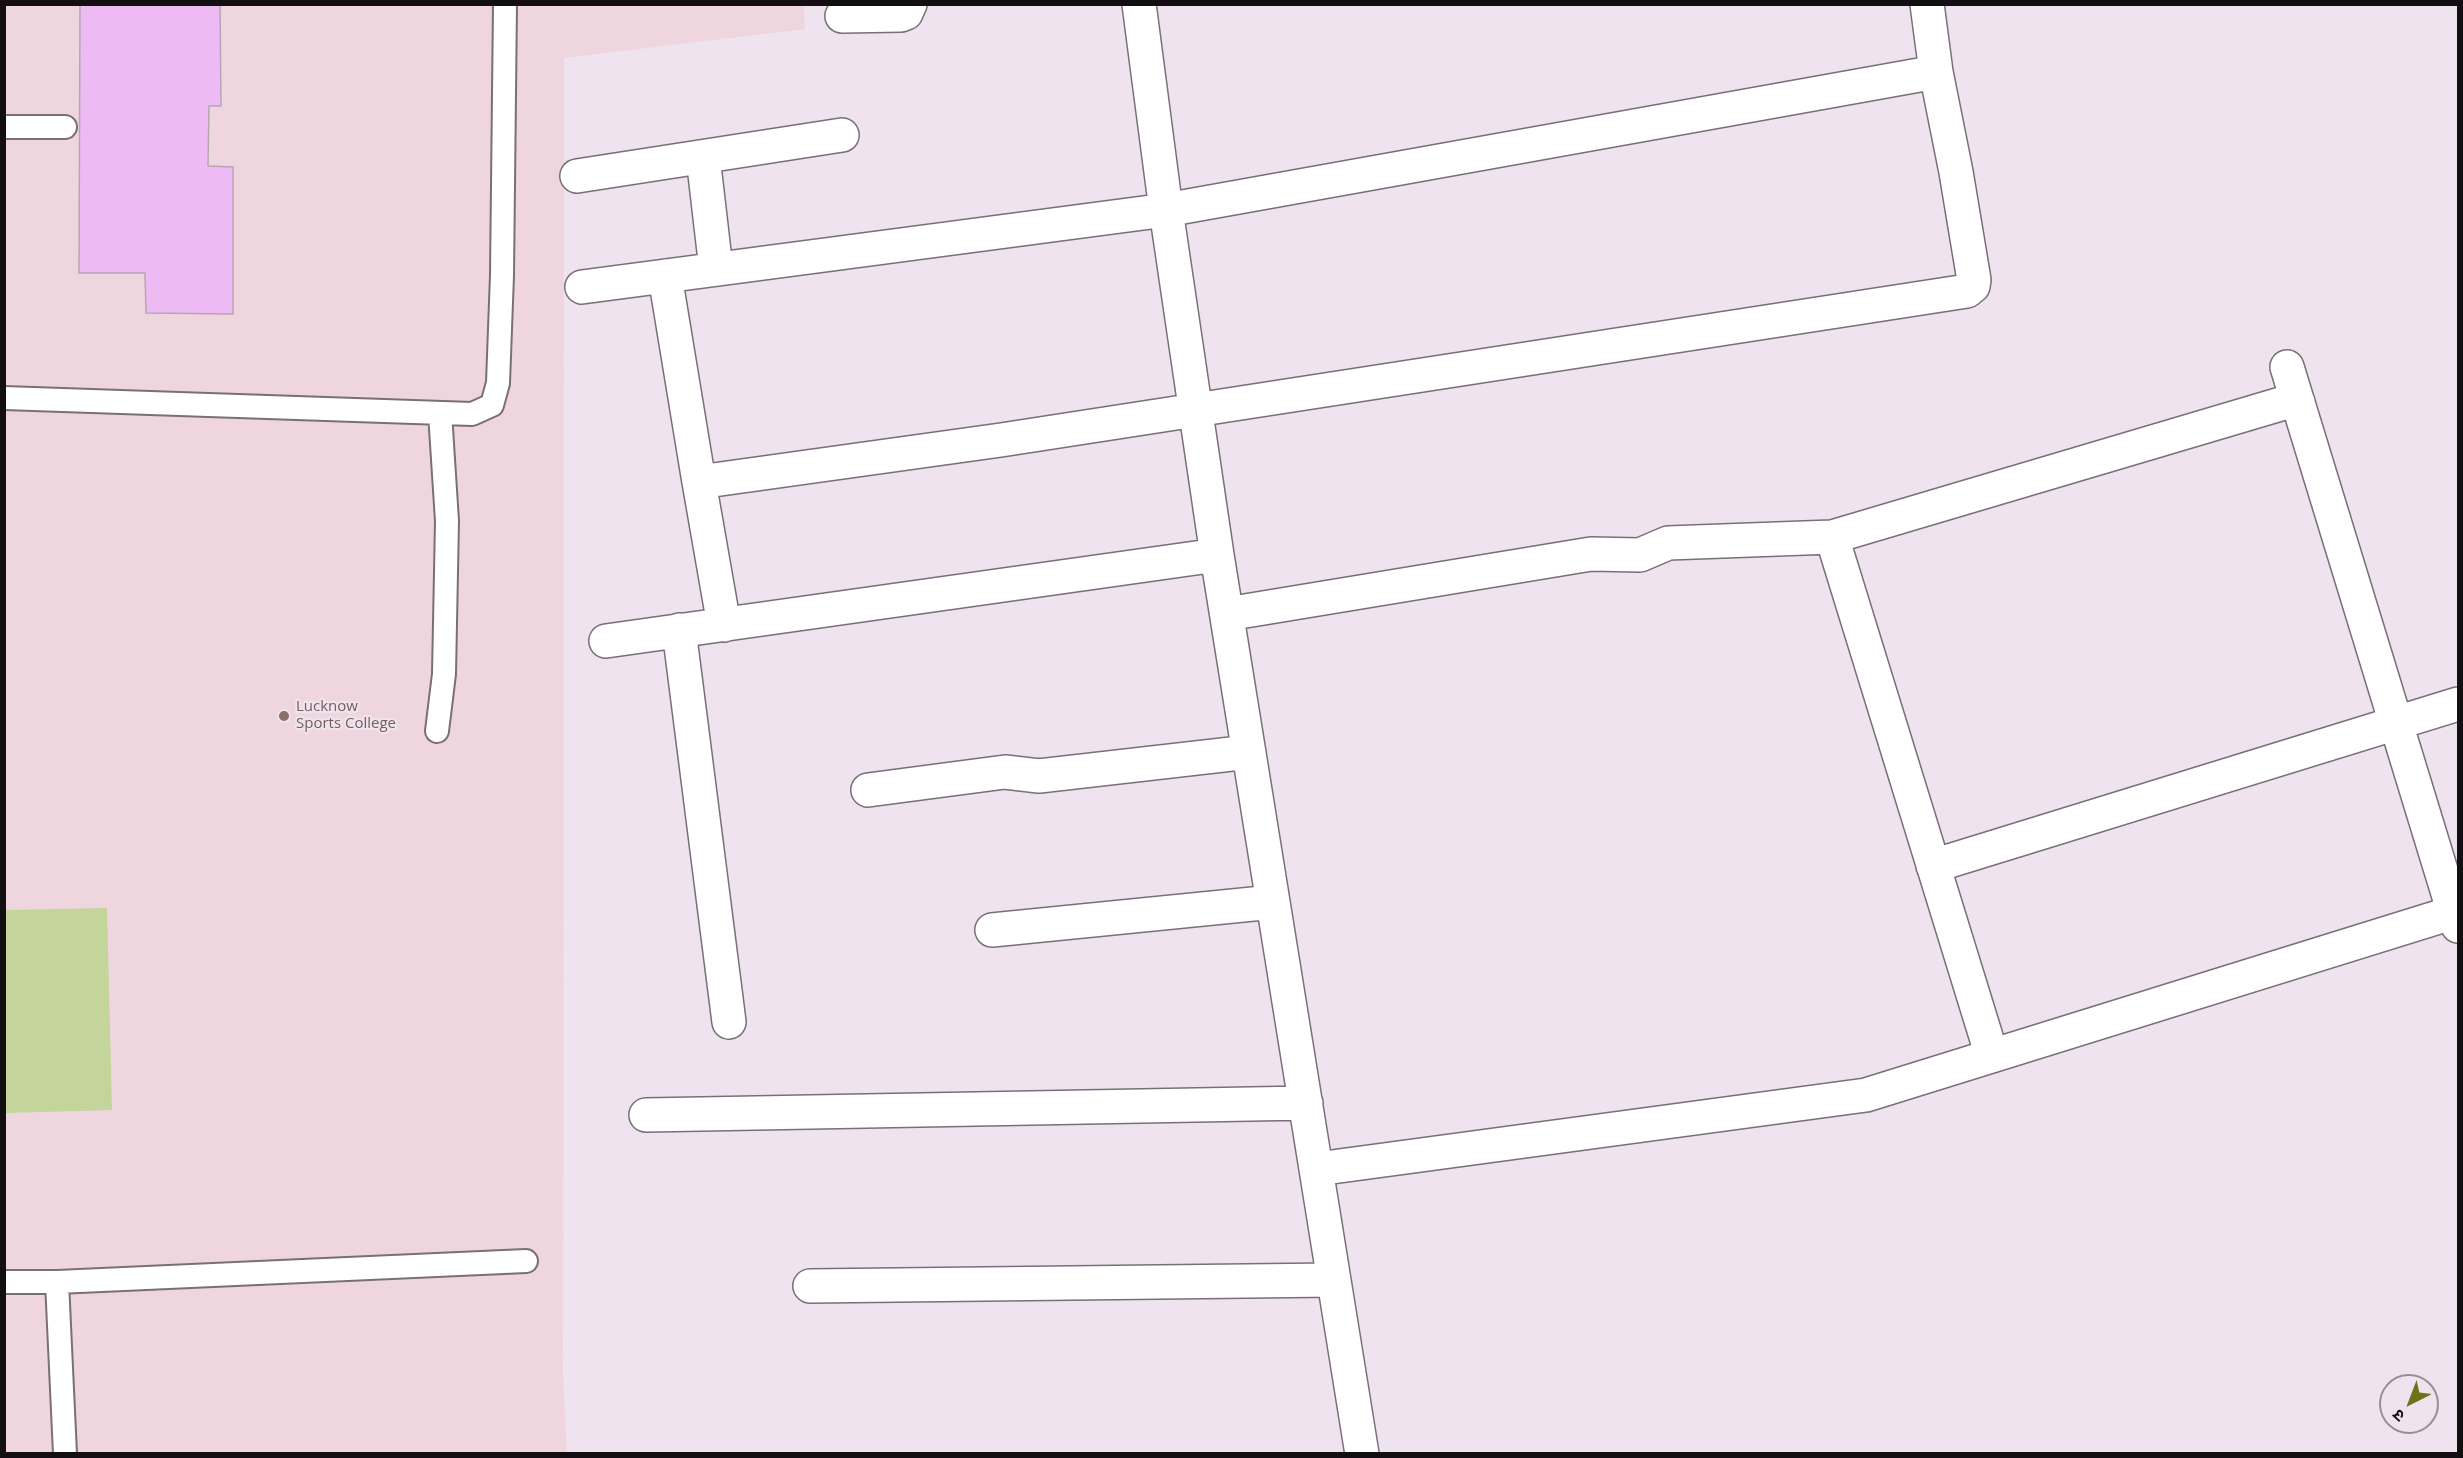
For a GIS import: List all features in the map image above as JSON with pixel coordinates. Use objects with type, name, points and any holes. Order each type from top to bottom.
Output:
[{"type":"street","points":[[842,16],[901,15],[906,13],[910,4]]},
{"type":"street","points":[[1139,4],[1166,210],[1217,555],[1362,1454]]},
{"type":"street","points":[[699,482],[1196,410],[1971,290],[1974,280],[1971,258],[1936,72],[1927,4]]},
{"type":"street","points":[[582,287],[1166,210],[1936,72]]},
{"type":"street","points":[[577,176],[842,135]]},
{"type":"street","points":[[703,157],[716,269]]},
{"type":"street","points":[[665,276],[724,624]]},
{"type":"street","points":[[1317,1169],[1866,1095],[2457,917],[2287,367]]},
{"type":"street","points":[[1227,614],[1591,554],[1640,555],[1668,543],[1832,537],[2284,403],[2298,402]]},
{"type":"street","points":[[1832,537],[1992,1056]]},
{"type":"street","points":[[606,641],[1217,555]]},
{"type":"street","points":[[679,630],[729,1022]]},
{"type":"street","points":[[1934,866],[2458,704]]},
{"type":"street","points":[[868,790],[1005,772],[1039,776],[1249,752]]},
{"type":"street","points":[[992,930],[1273,902]]},
{"type":"street","points":[[646,1115],[1306,1103]]},
{"type":"street","points":[[810,1286],[1334,1280]]},
{"type":"lane","points":[[4,398],[472,414],[492,405],[497,393],[502,275],[505,4]]},
{"type":"lane","points":[[4,127],[65,127]]},
{"type":"lane","points":[[437,731],[444,674],[447,521],[440,413]]},
{"type":"lane","points":[[4,1282],[57,1282],[526,1262]]},
{"type":"lane","points":[[57,1282],[65,1454]]},
{"type":"shaded area","name":"Lucknow Sports College","points":[[5,5],[804,5],[805,29],[564,58],[563,1374],[567,1453],[5,1454]]},
{"type":"green space","points":[[107,908],[112,1110],[5,1113],[5,910]]},
{"type":"building","points":[[80,4],[220,4],[221,106],[209,106],[208,166],[233,167],[233,314],[146,313],[145,273],[79,273]]},
{"type":"place","name":"Lucknow Sports College","points":[[284,716]]}]
